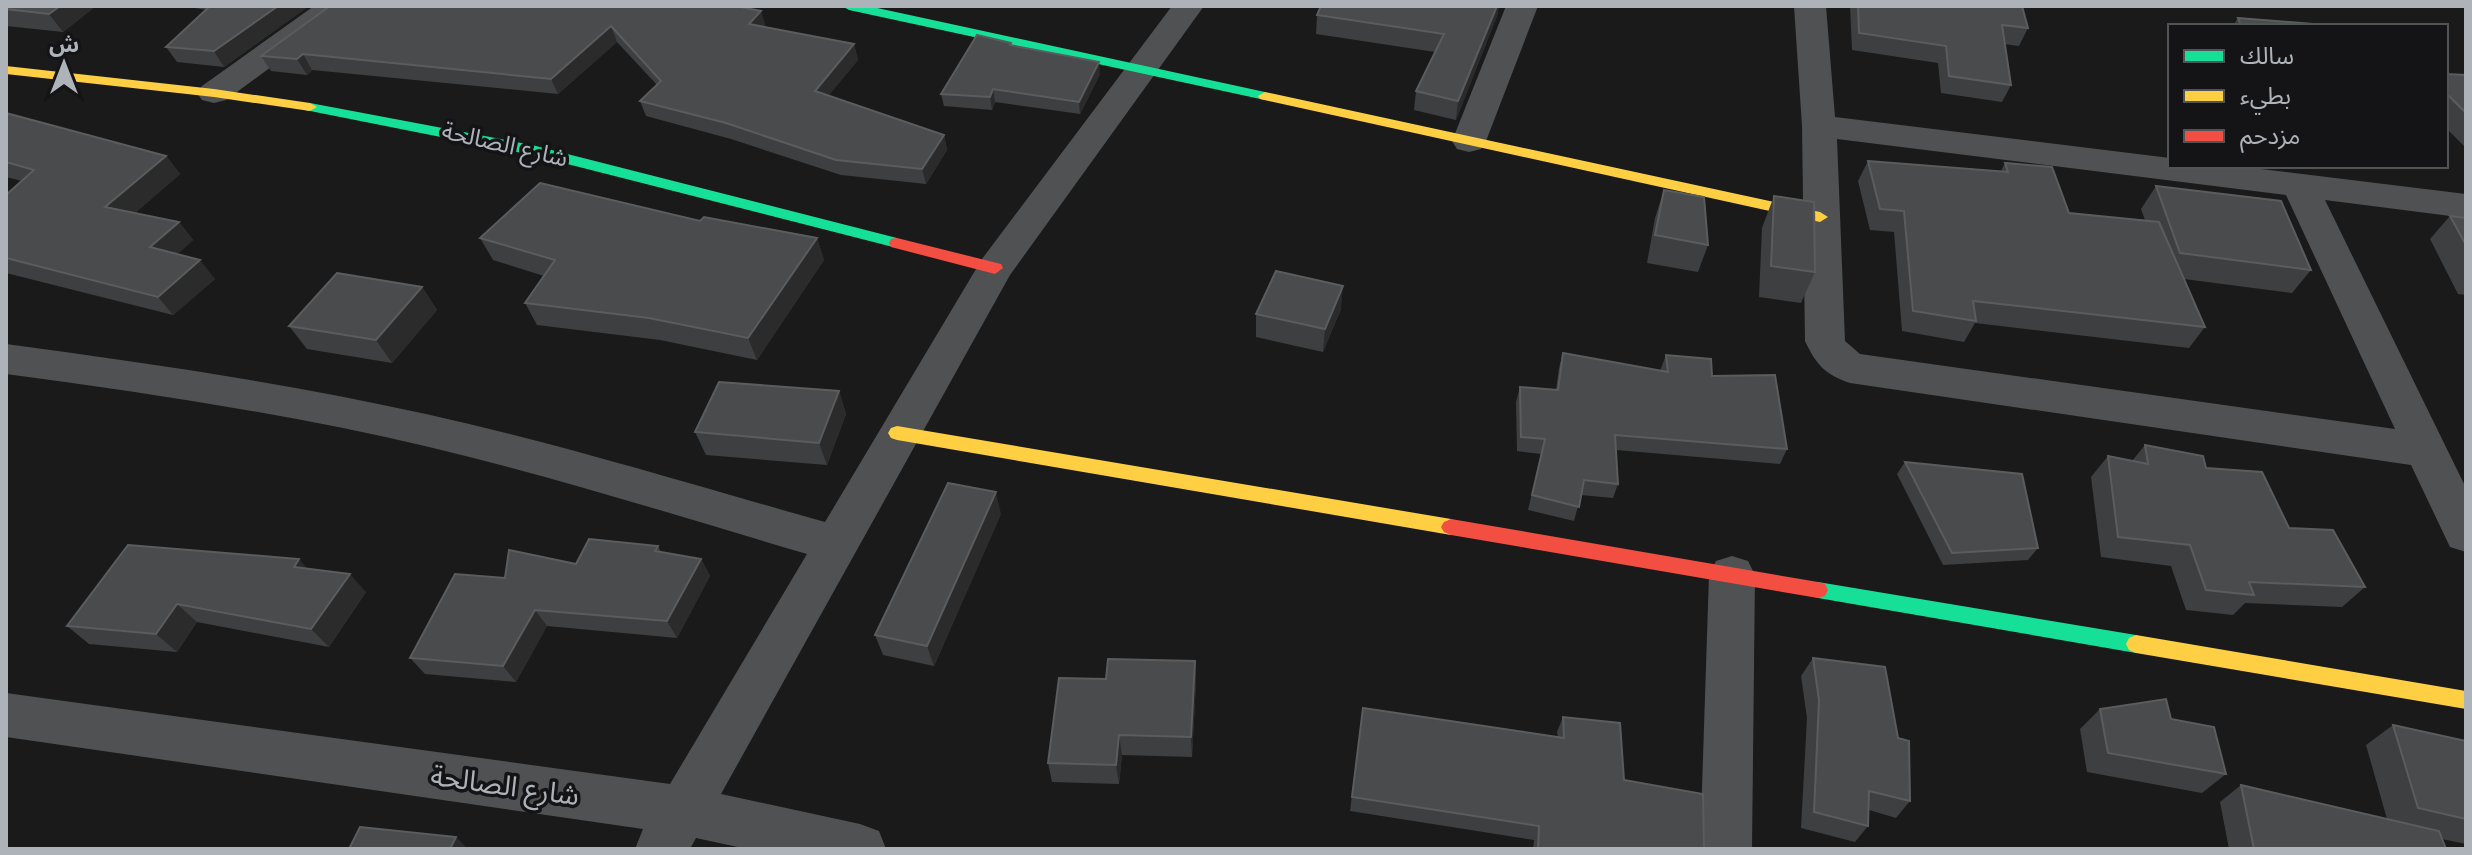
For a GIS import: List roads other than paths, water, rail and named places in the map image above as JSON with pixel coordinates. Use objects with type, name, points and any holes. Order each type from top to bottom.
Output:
[{"type":"street","points":[[214,93],[334,6]]},
{"type":"street","points":[[849,6],[1820,217]]},
{"type":"street","points":[[672,830],[897,433],[995,268],[1188,6]]},
{"type":"street","points":[[1469,141],[1522,6]]},
{"type":"street","points":[[1810,6],[1819,126],[1825,341],[1832,356],[1850,368],[2425,450]]},
{"type":"street","name":"شارع الصالحة","points":[[6,70],[214,93],[409,122],[995,268]]},
{"type":"street","points":[[1819,126],[2466,206]]},
{"type":"street","points":[[2299,184],[2466,534]]},
{"type":"street","points":[[6,359],[288,402],[484,444],[834,543]]},
{"type":"street","points":[[897,433],[2466,700]]},
{"type":"street","points":[[1730,848],[1732,575]]},
{"type":"street","name":"شارع الصالحة","points":[[6,715],[672,830],[860,849]]}]
